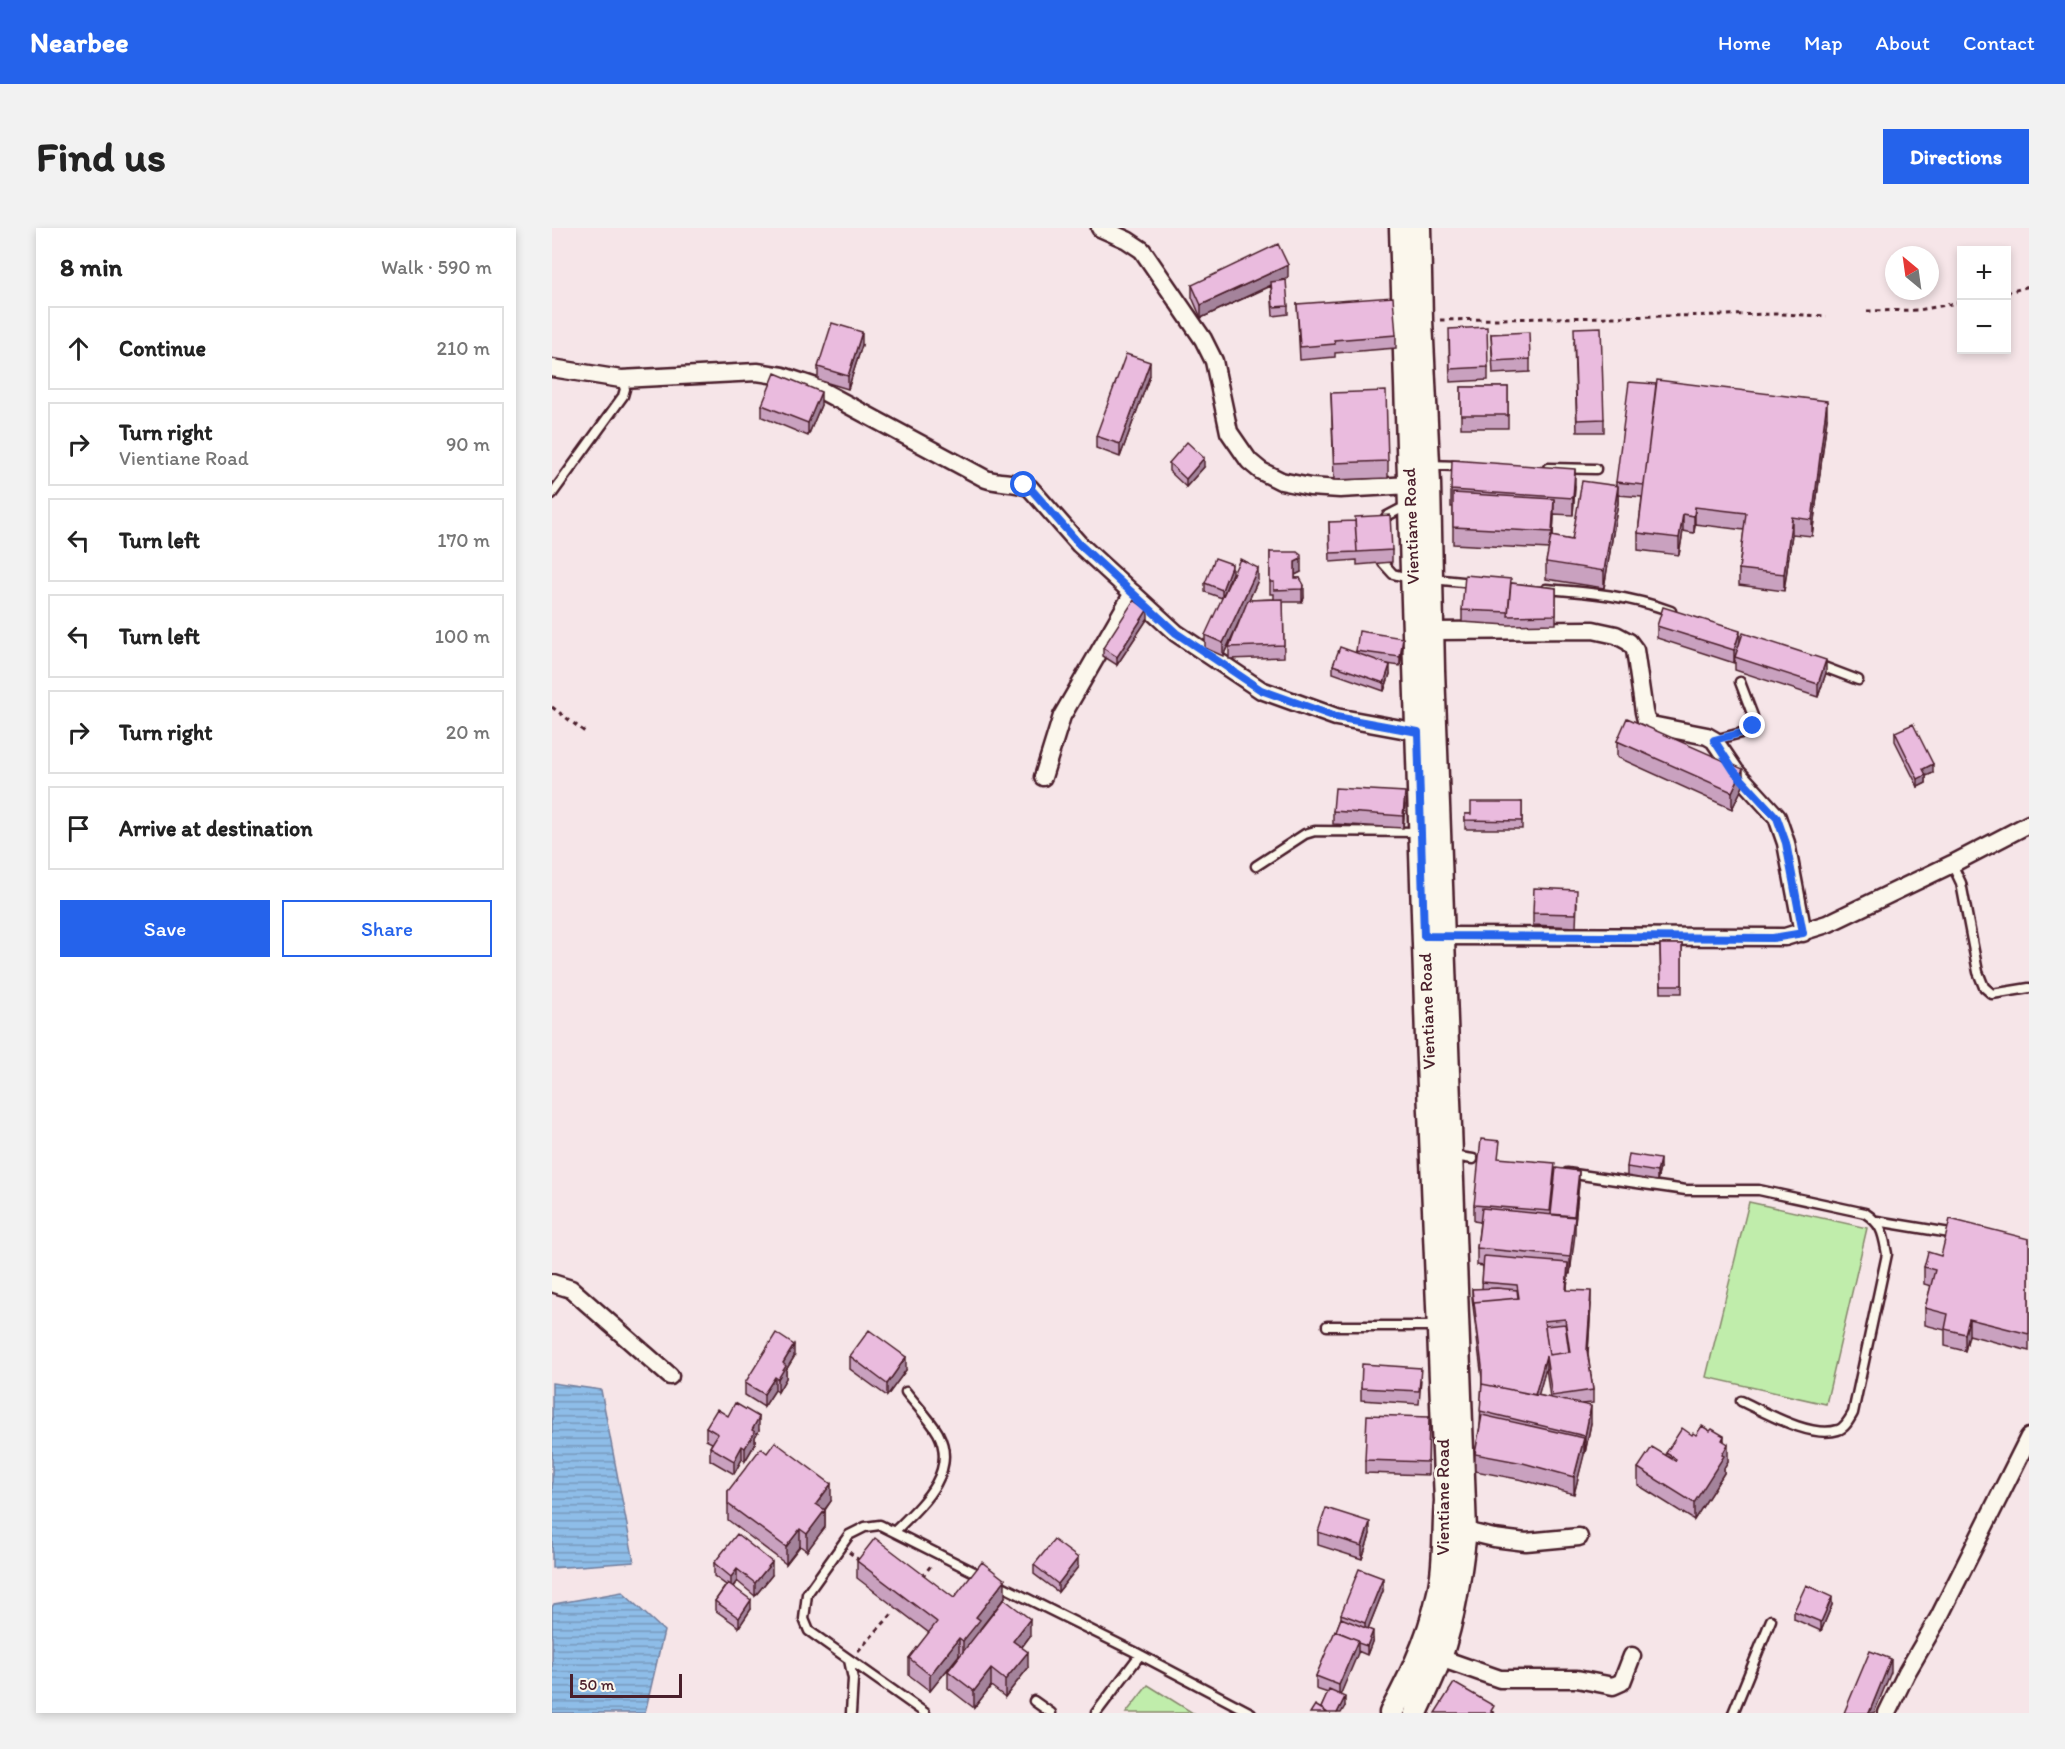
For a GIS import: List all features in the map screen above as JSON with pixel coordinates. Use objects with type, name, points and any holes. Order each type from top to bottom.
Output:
[{"type":"main road","name":"Vientiane Road","points":[[1391,1713],[1414,1671],[1432,1620],[1442,1574],[1446,1501],[1440,1326],[1434,936],[1421,832],[1418,732],[1422,579],[1410,494],[1401,228]]},
{"type":"main road","points":[[1416,1713],[1440,1658],[1453,1611],[1465,1531],[1456,1326],[1463,1158],[1434,936],[1432,632],[1422,579],[1428,465],[1419,228]]},
{"type":"street","points":[[1100,228],[1127,240],[1142,250],[1203,339],[1214,361],[1229,432],[1249,461],[1281,482],[1310,487],[1410,494]]},
{"type":"street","points":[[552,368],[621,380],[757,372],[783,376],[813,386],[986,479],[1018,483],[1030,488],[1079,544],[1176,633],[1261,690],[1336,717],[1418,732]]},
{"type":"street","points":[[1043,777],[1062,716],[1132,593]]},
{"type":"street","points":[[1432,632],[1593,630],[1616,635],[1629,642],[1635,650],[1646,720],[1660,728],[1707,736],[1714,740],[1734,771],[1777,818],[1786,843],[1803,933]]},
{"type":"street","points":[[1434,936],[1773,938],[1803,933],[1827,924],[1952,864],[2029,824]]},
{"type":"street","points":[[552,1283],[571,1289],[670,1376]]},
{"type":"street","points":[[1887,1713],[1907,1672],[1939,1617],[2029,1437]]},
{"type":"street","points":[[1465,1531],[1526,1542],[1579,1537]]},
{"type":"street","points":[[1440,1658],[1500,1678],[1577,1679],[1613,1686],[1622,1682],[1632,1656]]},
{"type":"lane","points":[[552,494],[623,396],[625,389],[621,380]]},
{"type":"lane","points":[[1428,465],[1473,466]]},
{"type":"lane","points":[[1540,467],[1596,469]]},
{"type":"lane","points":[[1378,528],[1410,494]]},
{"type":"lane","points":[[1383,563],[1393,574],[1422,579],[1487,584]]},
{"type":"lane","points":[[1532,588],[1611,594],[1648,602],[1679,614]]},
{"type":"lane","points":[[1804,660],[1858,680]]},
{"type":"lane","points":[[1714,740],[1745,732],[1753,726],[1753,716],[1740,682]]},
{"type":"lane","points":[[1256,866],[1305,834],[1315,831],[1421,832]]},
{"type":"lane","points":[[1952,864],[1961,883],[1978,972],[1984,987],[1992,994],[2029,988]]},
{"type":"lane","points":[[1559,1172],[1686,1190],[1760,1190],[1865,1213],[1877,1221],[1971,1237]]},
{"type":"lane","points":[[1741,1401],[1798,1427],[1825,1432],[1839,1430],[1848,1423],[1853,1413],[1887,1254],[1877,1221]]},
{"type":"lane","points":[[1328,1326],[1440,1326]]},
{"type":"lane","points":[[894,1532],[923,1504],[944,1471],[945,1451],[938,1433],[906,1392]]},
{"type":"lane","points":[[924,1713],[809,1630],[804,1619],[807,1594],[849,1536],[865,1527],[880,1525],[1251,1713]]},
{"type":"lane","points":[[1733,1713],[1771,1620]]},
{"type":"lane","points":[[1096,1713],[1140,1655]]},
{"type":"lane","points":[[849,1660],[853,1679],[851,1713]]},
{"type":"lane","points":[[1034,1701],[1051,1713]]},
{"type":"lane","points":[[907,1713],[916,1707]]},
{"type":"path","points":[[2011,292],[2029,286]]},
{"type":"path","points":[[1867,311],[1919,310],[1957,303]]},
{"type":"path","points":[[1421,321],[1780,314],[1827,316]]},
{"type":"path","points":[[552,707],[585,732]]},
{"type":"path","points":[[918,1583],[939,1555]]},
{"type":"path","points":[[849,1660],[893,1613]]},
{"type":"green space","points":[[1749,1202],[1867,1228],[1826,1404],[1706,1377]]},
{"type":"green space","points":[[1148,1685],[1193,1713],[1126,1713]]},
{"type":"water","points":[[552,1383],[601,1390],[634,1562],[552,1568]]},
{"type":"water","points":[[622,1592],[664,1631],[645,1713],[552,1713],[552,1607],[554,1604]]},
{"type":"building","points":[[1278,244],[1288,265],[1201,305],[1192,285]]},
{"type":"building","points":[[1286,280],[1288,306],[1273,307],[1271,282]]},
{"type":"building","points":[[1393,297],[1396,335],[1334,340],[1335,344],[1300,347],[1297,304]]},
{"type":"building","points":[[832,323],[862,332],[848,376],[818,367]]},
{"type":"building","points":[[1487,327],[1488,367],[1450,369],[1449,329]]},
{"type":"building","points":[[1601,327],[1604,419],[1577,420],[1574,328]]},
{"type":"building","points":[[1529,332],[1530,359],[1493,361],[1491,334]]},
{"type":"building","points":[[1126,354],[1150,362],[1120,444],[1096,436]]},
{"type":"building","points":[[775,373],[821,392],[808,423],[762,405]]},
{"type":"building","points":[[1657,380],[1827,401],[1812,520],[1792,517],[1784,574],[1739,569],[1746,513],[1695,507],[1694,516],[1683,514],[1679,538],[1638,533]]},
{"type":"building","points":[[1629,382],[1656,384],[1644,485],[1616,482]]},
{"type":"building","points":[[1461,387],[1508,387],[1508,415],[1461,415]]},
{"type":"building","points":[[1386,391],[1388,461],[1334,463],[1331,393]]},
{"type":"building","points":[[1187,442],[1204,458],[1186,479],[1169,463]]},
{"type":"building","points":[[1452,460],[1575,469],[1573,498],[1451,490]]},
{"type":"building","points":[[1582,481],[1618,486],[1604,571],[1546,562],[1551,536],[1572,540]]},
{"type":"building","points":[[1453,493],[1554,499],[1552,532],[1453,527]]},
{"type":"building","points":[[1390,515],[1392,550],[1357,552],[1355,517]]},
{"type":"building","points":[[1355,521],[1357,552],[1330,553],[1329,522]]},
{"type":"building","points":[[1270,552],[1297,552],[1301,555],[1301,559],[1295,562],[1295,578],[1300,578],[1304,585],[1302,589],[1274,590],[1274,582],[1270,582]]},
{"type":"building","points":[[1215,558],[1232,564],[1222,590],[1205,583]]},
{"type":"building","points":[[1240,559],[1258,568],[1223,643],[1205,635]]},
{"type":"building","points":[[1465,575],[1511,579],[1508,612],[1462,610]]},
{"type":"building","points":[[1511,583],[1556,588],[1556,615],[1508,616]]},
{"type":"building","points":[[1283,599],[1284,645],[1229,647],[1248,600]]},
{"type":"building","points":[[1134,600],[1148,609],[1117,657],[1103,648]]},
{"type":"building","points":[[1663,607],[1740,631],[1734,650],[1657,626]]},
{"type":"building","points":[[1359,631],[1403,638],[1400,657],[1356,651]]},
{"type":"building","points":[[1743,633],[1826,660],[1818,684],[1735,657]]},
{"type":"building","points":[[1340,647],[1390,665],[1384,683],[1333,665]]},
{"type":"building","points":[[1627,718],[1743,769],[1732,792],[1617,741]]},
{"type":"building","points":[[1913,724],[1933,764],[1923,769],[1926,775],[1918,779],[1895,732]]},
{"type":"building","points":[[1335,788],[1405,792],[1403,816],[1333,811]]},
{"type":"building","points":[[1471,802],[1522,802],[1522,821],[1465,820],[1465,814],[1471,814]]},
{"type":"building","points":[[1534,888],[1577,890],[1576,914],[1533,913]]},
{"type":"building","points":[[1660,944],[1682,944],[1682,985],[1661,985]]},
{"type":"building","points":[[1481,1139],[1500,1141],[1498,1158],[1555,1163],[1550,1211],[1474,1205]]},
{"type":"building","points":[[1629,1154],[1660,1159],[1657,1172],[1627,1167]]},
{"type":"building","points":[[1556,1168],[1579,1171],[1574,1216],[1551,1214]]},
{"type":"building","points":[[1482,1208],[1575,1217],[1570,1257],[1477,1248]]},
{"type":"building","points":[[1950,1219],[2029,1239],[2029,1334],[1969,1319],[1965,1334],[1945,1329],[1948,1314],[1925,1308],[1935,1270],[1924,1267],[1928,1252],[1941,1256]]},
{"type":"building","points":[[1484,1256],[1568,1263],[1566,1290],[1591,1291],[1587,1350],[1593,1390],[1552,1396],[1546,1356],[1535,1395],[1482,1384],[1474,1302],[1519,1298],[1517,1285],[1482,1282]],"holes":[[[1565,1319],[1570,1352],[1549,1355],[1544,1321]]]},
{"type":"building","points":[[1472,1289],[1517,1290],[1518,1298],[1474,1302],[1474,1306]]},
{"type":"building","points":[[1565,1324],[1569,1352],[1549,1355],[1545,1326]]},
{"type":"building","points":[[869,1330],[906,1357],[887,1384],[850,1356]]},
{"type":"building","points":[[776,1333],[794,1345],[783,1363],[786,1366],[778,1379],[775,1377],[764,1394],[745,1383]]},
{"type":"building","points":[[1362,1364],[1421,1368],[1419,1391],[1361,1388]]},
{"type":"building","points":[[1482,1384],[1591,1406],[1585,1436],[1480,1411]]},
{"type":"building","points":[[735,1403],[759,1417],[752,1430],[755,1432],[745,1448],[742,1446],[734,1461],[710,1447],[718,1434],[706,1427],[717,1409],[728,1416]]},
{"type":"building","points":[[1367,1415],[1429,1417],[1428,1462],[1365,1460]]},
{"type":"building","points":[[1482,1415],[1584,1438],[1574,1477],[1523,1463],[1475,1454]]},
{"type":"building","points":[[1702,1426],[1724,1436],[1722,1440],[1728,1444],[1722,1455],[1724,1456],[1694,1503],[1638,1468],[1652,1447],[1675,1461],[1676,1459],[1666,1453],[1682,1428],[1696,1435]]},
{"type":"building","points":[[775,1442],[831,1484],[816,1504],[825,1510],[807,1534],[800,1529],[786,1547],[728,1504],[728,1491],[761,1448],[767,1453]]},
{"type":"building","points":[[1326,1508],[1370,1522],[1362,1546],[1318,1532]]},
{"type":"building","points":[[737,1534],[772,1562],[755,1583],[737,1569],[731,1577],[714,1563]]},
{"type":"building","points":[[875,1538],[954,1598],[982,1562],[1005,1580],[976,1617],[980,1620],[963,1641],[959,1638],[930,1675],[909,1658],[937,1622],[857,1561]]},
{"type":"building","points":[[1054,1540],[1078,1558],[1058,1584],[1034,1565]]},
{"type":"building","points":[[1359,1569],[1383,1578],[1365,1623],[1341,1614]]},
{"type":"building","points":[[728,1583],[751,1600],[739,1618],[715,1601]]},
{"type":"building","points":[[1806,1585],[1832,1597],[1821,1622],[1794,1611]]},
{"type":"building","points":[[1004,1599],[1030,1619],[1013,1641],[1028,1652],[1005,1680],[991,1669],[974,1691],[948,1671]]},
{"type":"building","points":[[1341,1618],[1373,1631],[1367,1646],[1336,1631]]},
{"type":"building","points":[[1335,1631],[1358,1640],[1339,1685],[1316,1676]]},
{"type":"building","points":[[1870,1651],[1891,1659],[1869,1713],[1844,1713]]},
{"type":"building","points":[[1454,1683],[1494,1706],[1491,1711],[1495,1713],[1435,1713]]},
{"type":"building","points":[[1329,1690],[1345,1697],[1337,1713],[1328,1713],[1321,1708]]},
{"type":"building","points":[[1315,1705],[1328,1713],[1310,1713]]},
{"type":"route","points":[[1024,485],[1030,488],[1079,544],[1176,633],[1261,690],[1336,717],[1418,732],[1424,936],[1773,938],[1803,933],[1786,843],[1777,818],[1734,771],[1714,740],[1745,732],[1753,726]]}]
